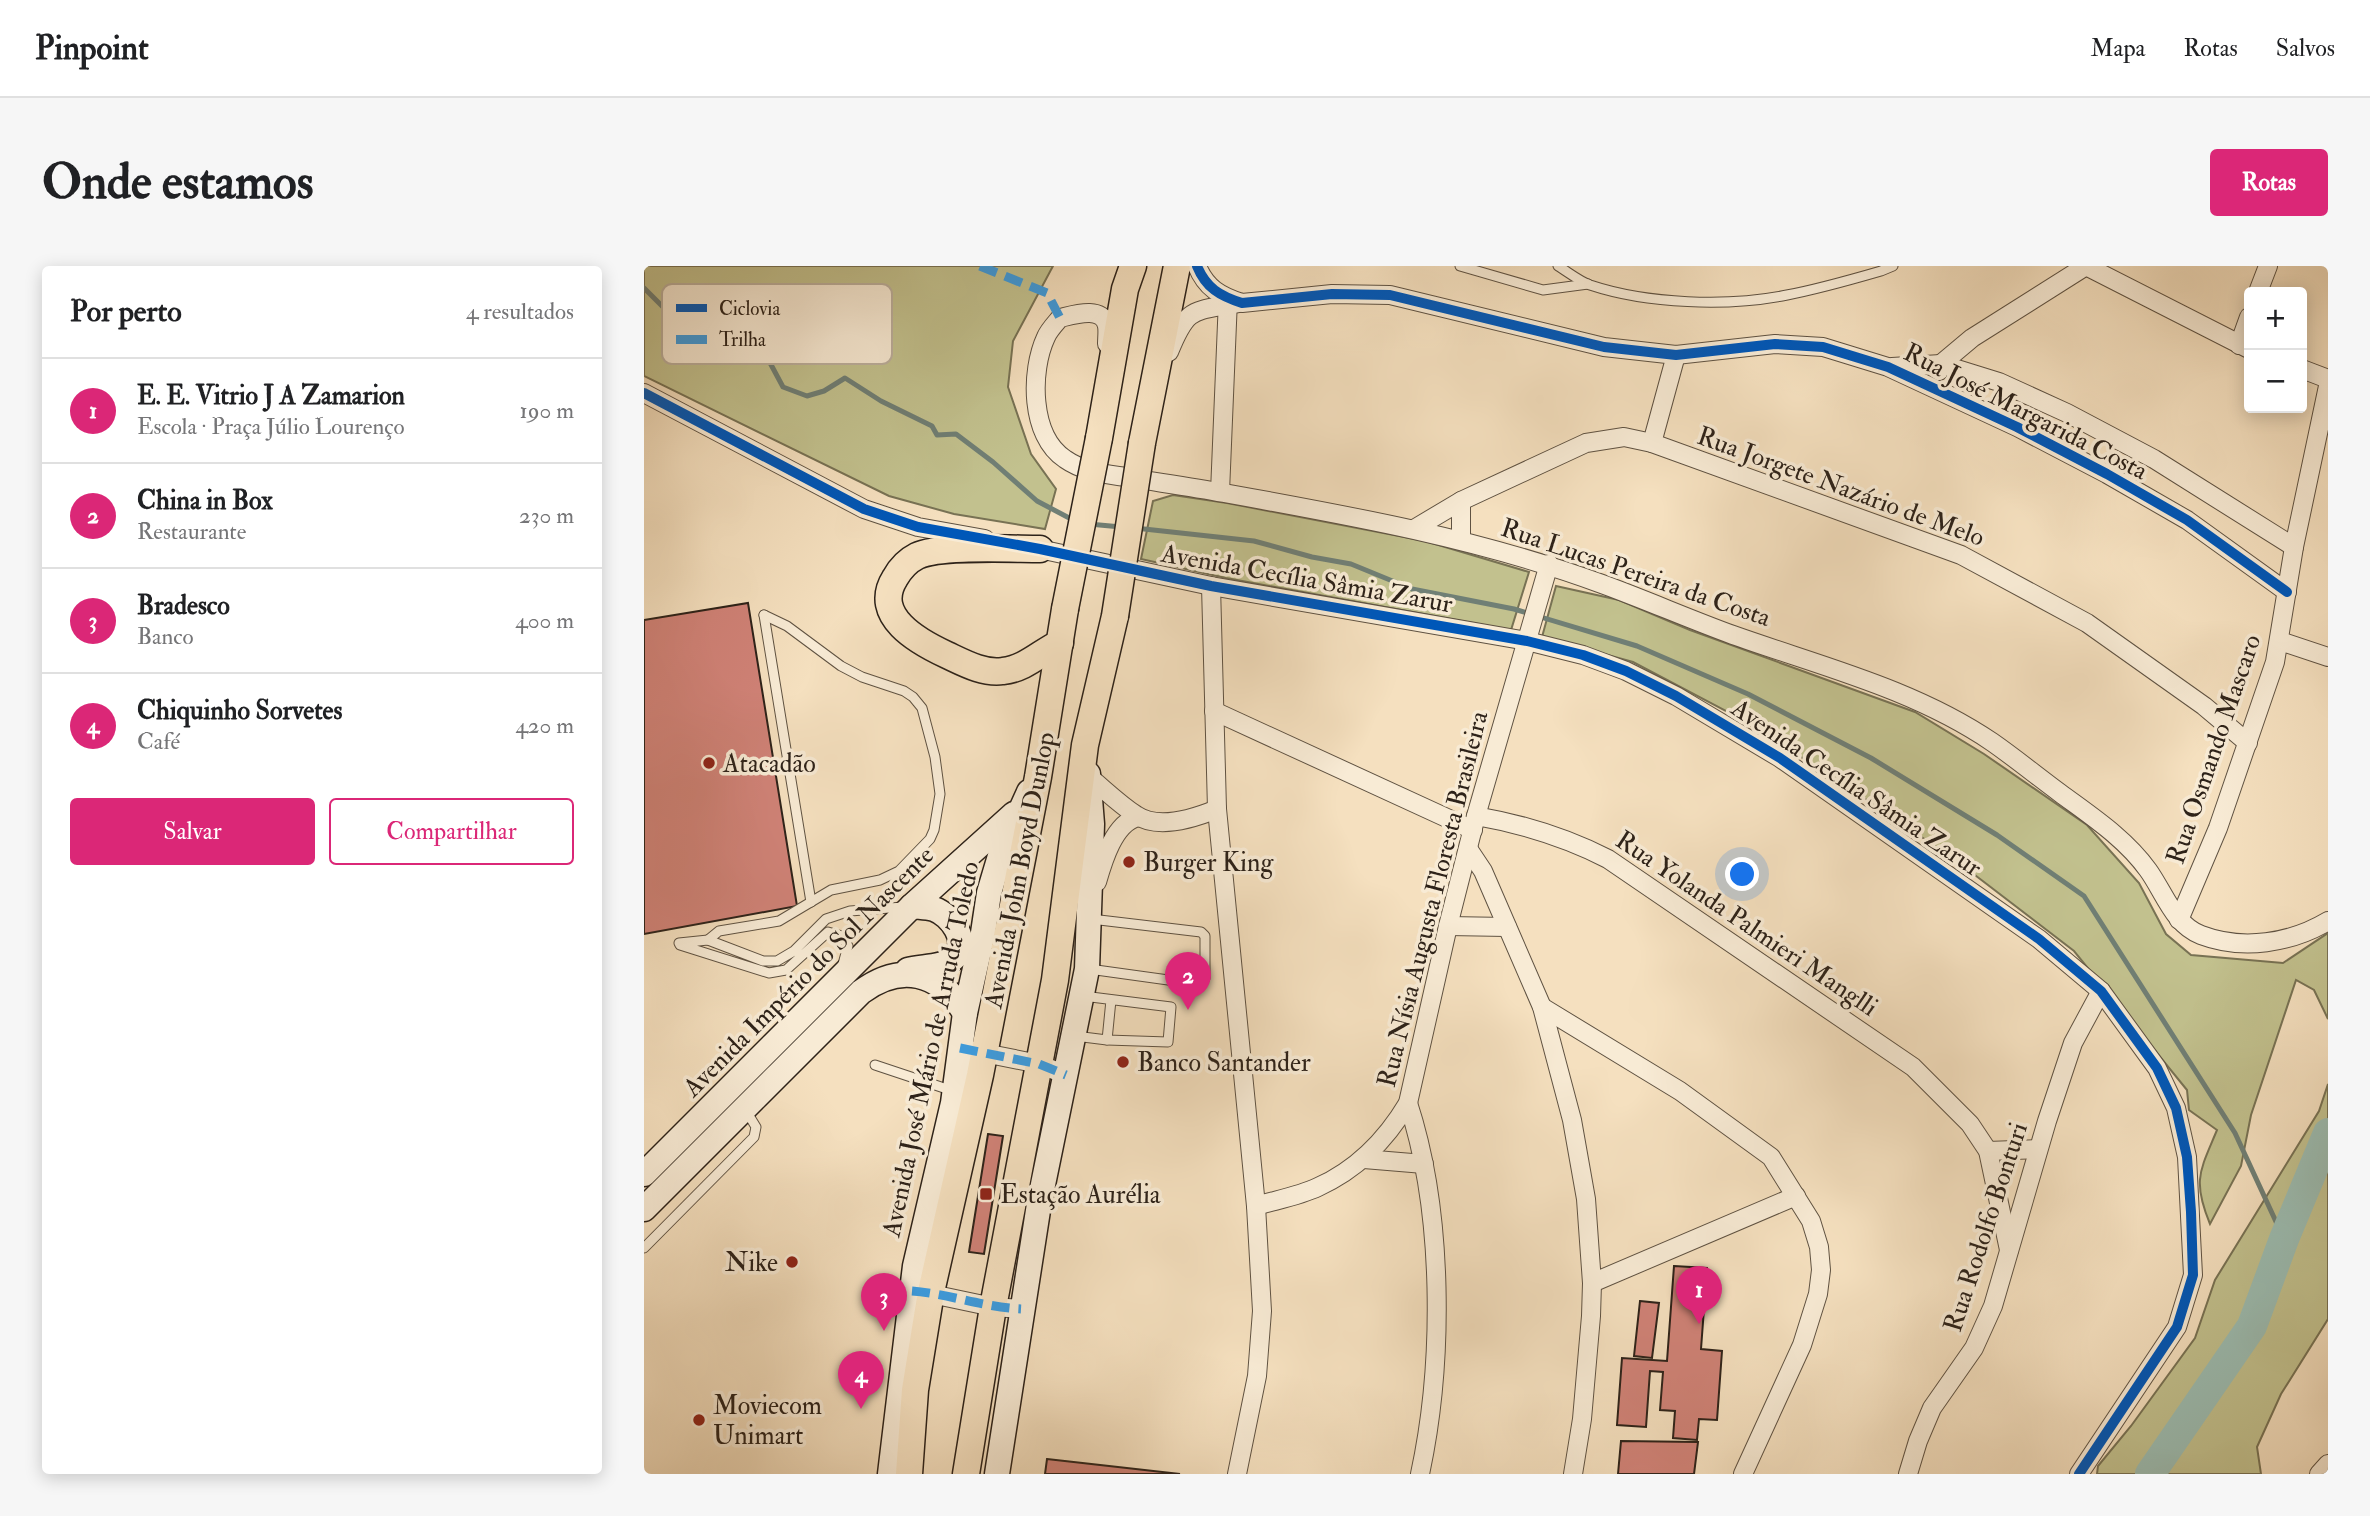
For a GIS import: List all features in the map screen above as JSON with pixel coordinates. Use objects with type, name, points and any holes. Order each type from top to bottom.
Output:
[{"type":"main road","name":"Avenida John Boyd Dunlop","points":[[909,1474],[922,1292],[972,1050],[1038,777],[1065,609],[1125,289],[1133,266]]},
{"type":"main road","name":"Avenida John Boyd Dunlop","points":[[966,1474],[993,1307],[1055,980],[1085,745],[1115,616],[1142,443],[1177,266]]},
{"type":"main road","points":[[1040,549],[938,550],[918,555],[905,564],[892,582],[889,604],[893,617],[901,628],[922,644],[986,671],[1018,668],[1060,643]]},
{"type":"main road","name":"Avenida John Boyd Dunlop","points":[[997,1474],[1038,1204],[1087,969],[1092,824],[1085,745]]},
{"type":"main road","name":"Avenida Império do Sol Nascente","points":[[644,1174],[912,906],[1022,807],[1038,777]]},
{"type":"main road","name":"Avenida José Mário de Arruda Toledo","points":[[890,1474],[922,1292],[915,1266],[954,1092],[972,1050],[965,1013],[989,893],[1000,856],[1022,807]]},
{"type":"main road","name":"Avenida Império do Sol Nascente","points":[[644,1209],[861,992],[874,982],[922,966],[941,965],[955,958],[960,947],[960,935],[949,919],[935,909],[912,906]]},
{"type":"main road","points":[[902,974],[921,976],[947,990],[965,1013]]},
{"type":"street","points":[[1197,266],[1210,288],[1233,302],[1220,492]]},
{"type":"street","points":[[1932,386],[1941,364],[1972,338],[2086,266],[2244,347]]},
{"type":"street","points":[[2261,287],[2268,266]]},
{"type":"street","name":"Rua José Margarida Costa","points":[[1151,395],[1177,331],[1189,313],[1233,302],[1332,294],[1390,295],[1604,347],[1676,355],[1775,344],[1823,347],[1888,367],[2017,426],[2176,513],[2287,592]]},
{"type":"street","name":"Rua Lucas Pereira da Costa","points":[[1106,400],[1107,325],[1104,319],[1094,313],[1083,312],[1060,318],[1046,336],[1035,395],[1041,426],[1053,448],[1062,458],[1086,471],[1220,492],[1461,540],[1549,565],[1920,702],[1989,740],[2121,840],[2146,867],[2179,920]]},
{"type":"street","points":[[1652,443],[1676,355]]},
{"type":"street","name":"Rua José Margarida Costa","points":[[1888,367],[1941,364],[1999,382],[2113,436],[2294,547]]},
{"type":"street","points":[[2307,371],[2328,379]]},
{"type":"street","name":"Rua Osmando Mascaro","points":[[2179,920],[2218,828],[2280,641],[2294,547],[2328,386]]},
{"type":"street","name":"Avenida Cecília Sâmia Zarur","points":[[644,393],[864,509],[918,527],[1040,549],[1211,586],[1529,634],[1626,671],[1676,696],[1780,758],[2039,939],[2101,991],[2157,1068],[2176,1108],[2187,1157],[2193,1275],[2176,1326],[2079,1474]]},
{"type":"street","name":"Rua Jorgete Nazário de Melo","points":[[1414,529],[1461,501],[1586,443],[1624,437],[1652,443],[1961,555],[2087,623],[2204,706],[2248,743]]},
{"type":"street","points":[[1461,501],[1461,540]]},
{"type":"street","name":"Rua Nísia Augusta Floresta Brasileira","points":[[1256,1206],[1318,1187],[1364,1159],[1395,1124],[1408,1103],[1448,926],[1549,565]]},
{"type":"street","points":[[1211,586],[1217,809],[1256,1206],[1262,1311],[1257,1376],[1237,1474]]},
{"type":"street","points":[[2280,641],[2328,657]]},
{"type":"street","name":"Rua Yolanda Palmieri Manglli","points":[[1214,711],[1475,823],[1500,820],[1582,846],[1629,873],[1913,1067],[1970,1124],[1988,1151],[2009,1250]]},
{"type":"street","points":[[1088,776],[1139,817]]},
{"type":"street","points":[[1090,911],[1104,858],[1117,835],[1131,819],[1139,817],[1167,822],[1190,820],[1217,809]]},
{"type":"street","points":[[1469,850],[1483,872],[1542,1007],[1578,1154],[1586,1199],[1592,1283],[1588,1366],[1573,1474]]},
{"type":"street","points":[[2179,920],[2200,935],[2243,942],[2279,942],[2306,933],[2328,921]]},
{"type":"street","points":[[1448,926],[1507,928]]},
{"type":"street","name":"Rua Rodolfo Bonturi","points":[[1908,1474],[1932,1408],[1974,1348],[1993,1306],[2038,1149],[2073,1043],[2101,991]]},
{"type":"street","points":[[1542,1007],[1680,1091],[1771,1157],[1811,1221],[1819,1247],[1821,1270],[1818,1294],[1802,1345],[1743,1474]]},
{"type":"street","points":[[972,1050],[1039,1065],[1066,1075]]},
{"type":"street","points":[[1408,1103],[1419,1136],[1424,1164],[1434,1252],[1436,1338],[1432,1395],[1420,1474]]},
{"type":"street","points":[[1988,1151],[2038,1149]]},
{"type":"street","points":[[1364,1159],[1424,1164]]},
{"type":"street","points":[[1592,1283],[1796,1196]]},
{"type":"street","points":[[922,1292],[993,1307],[1021,1309]]},
{"type":"street","points":[[2319,1474],[2328,1464]]},
{"type":"lane","points":[[1460,266],[1543,290],[1588,284]]},
{"type":"lane","points":[[1558,266],[1588,284],[1641,297],[1688,301],[1786,296],[1893,266]]},
{"type":"lane","points":[[708,940],[719,931],[779,921],[811,902],[831,890],[880,880],[899,872],[930,839],[934,830],[940,794],[935,758],[922,708],[904,691],[862,677],[841,666],[787,626],[764,615],[811,902]]},
{"type":"lane","points":[[834,985],[848,946],[842,936],[828,932],[786,970],[769,973],[679,943],[708,940],[763,961],[777,961],[794,951],[827,919],[850,911],[912,906]]},
{"type":"lane","points":[[1087,969],[1197,984],[1202,983],[1205,978],[1205,936],[1201,932],[1090,911]]},
{"type":"lane","points":[[1075,1036],[1164,1044],[1170,1038],[1171,1007],[1080,996]]},
{"type":"lane","points":[[1107,1040],[1111,1000]]},
{"type":"lane","points":[[875,1065],[954,1092]]},
{"type":"lane","points":[[644,1248],[754,1137],[756,1127],[745,1109]]},
{"type":"shaded area","points":[[644,266],[1053,266],[1013,341],[1008,387],[1031,454],[1056,489],[1045,529],[954,514],[889,496],[644,376]]},
{"type":"shaded area","points":[[1173,495],[1425,541],[1529,572],[1511,630],[1226,578],[1141,559],[1153,501]]},
{"type":"shaded area","points":[[1556,586],[1619,600],[1690,630],[1915,712],[1984,754],[2087,825],[2139,883],[2166,934],[2191,955],[2283,963],[2328,933],[2328,1019],[2314,990],[2296,980],[2251,1115],[2241,1166],[2210,1224],[2201,1197],[2200,1176],[2217,1130],[2189,1110],[2187,1090],[2074,951],[1954,859],[1827,773],[1730,713],[1633,662],[1542,637]]},
{"type":"shaded area","points":[[2328,1084],[2328,1319],[2281,1394],[2257,1447],[2261,1474],[2097,1474],[2098,1466],[2131,1426],[2195,1338],[2215,1280],[2319,1111]]},
{"type":"building","name":"Atacadão","points":[[748,603],[797,906],[644,934],[644,620]]},
{"type":"building","name":"Estação Aurélia","points":[[988,1134],[1003,1136],[984,1254],[969,1252]]},
{"type":"building","points":[[1674,1266],[1707,1268],[1701,1349],[1722,1351],[1717,1420],[1699,1419],[1697,1440],[1673,1438],[1675,1411],[1660,1410],[1663,1372],[1650,1371],[1646,1427],[1617,1425],[1622,1358],[1667,1361]]},
{"type":"building","points":[[1640,1301],[1659,1303],[1652,1358],[1634,1356]]},
{"type":"building","points":[[1621,1441],[1698,1442],[1694,1474],[1618,1474]]},
{"type":"building","points":[[1047,1459],[1180,1474],[1045,1474]]},
{"type":"waterway","points":[[644,288],[662,306]]},
{"type":"waterway","points":[[771,364],[783,387],[807,396],[824,391],[845,378],[881,401],[932,426],[937,435],[956,434],[1037,501],[1073,520]]},
{"type":"waterway","points":[[1089,524],[1121,527]]},
{"type":"waterway","points":[[1135,528],[1254,541],[1312,557],[1351,564],[1412,589],[1514,609],[1637,646],[1748,694],[1871,758],[1997,835],[2084,896],[2235,1133],[2284,1239]]},
{"type":"waterway","points":[[2150,1474],[2252,1326],[2284,1239],[2328,1133]]},
{"type":"marked path","points":[[980,266],[1047,293],[1060,318]]},
{"type":"marked path","points":[[960,1048],[1039,1064],[1066,1075]]},
{"type":"marked path","points":[[912,1291],[1021,1309]]},
{"type":"cycle path","points":[[1197,266],[1215,290],[1242,303],[1332,294],[1390,295],[1604,347],[1676,355],[1775,344],[1823,347],[1888,367],[2017,427],[2107,474],[2187,520],[2287,592]]},
{"type":"cycle path","points":[[644,393],[864,509],[918,527],[1040,549],[1211,586],[1527,641],[1583,655],[1626,671],[1676,696],[1780,758],[2039,939],[2101,991],[2157,1068],[2176,1108],[2187,1157],[2193,1275],[2177,1327],[2079,1474]]},
{"type":"place","name":"Atacadão","points":[[709,763]]},
{"type":"place","name":"Burger King","points":[[1129,862]]},
{"type":"place","name":"China in Box","points":[[1188,1010]]},
{"type":"place","name":"Banco Santander","points":[[1123,1062]]},
{"type":"place","name":"Estação Aurélia","points":[[986,1194]]},
{"type":"place","name":"Nike","points":[[792,1262]]},
{"type":"place","name":"E. E. Vitrio J A Zamarion","points":[[1699,1324]]},
{"type":"place","name":"Bradesco","points":[[884,1331]]},
{"type":"place","name":"Chiquinho Sorvetes","points":[[861,1409]]},
{"type":"place","name":"Moviecom Unimart","points":[[699,1420]]}]
